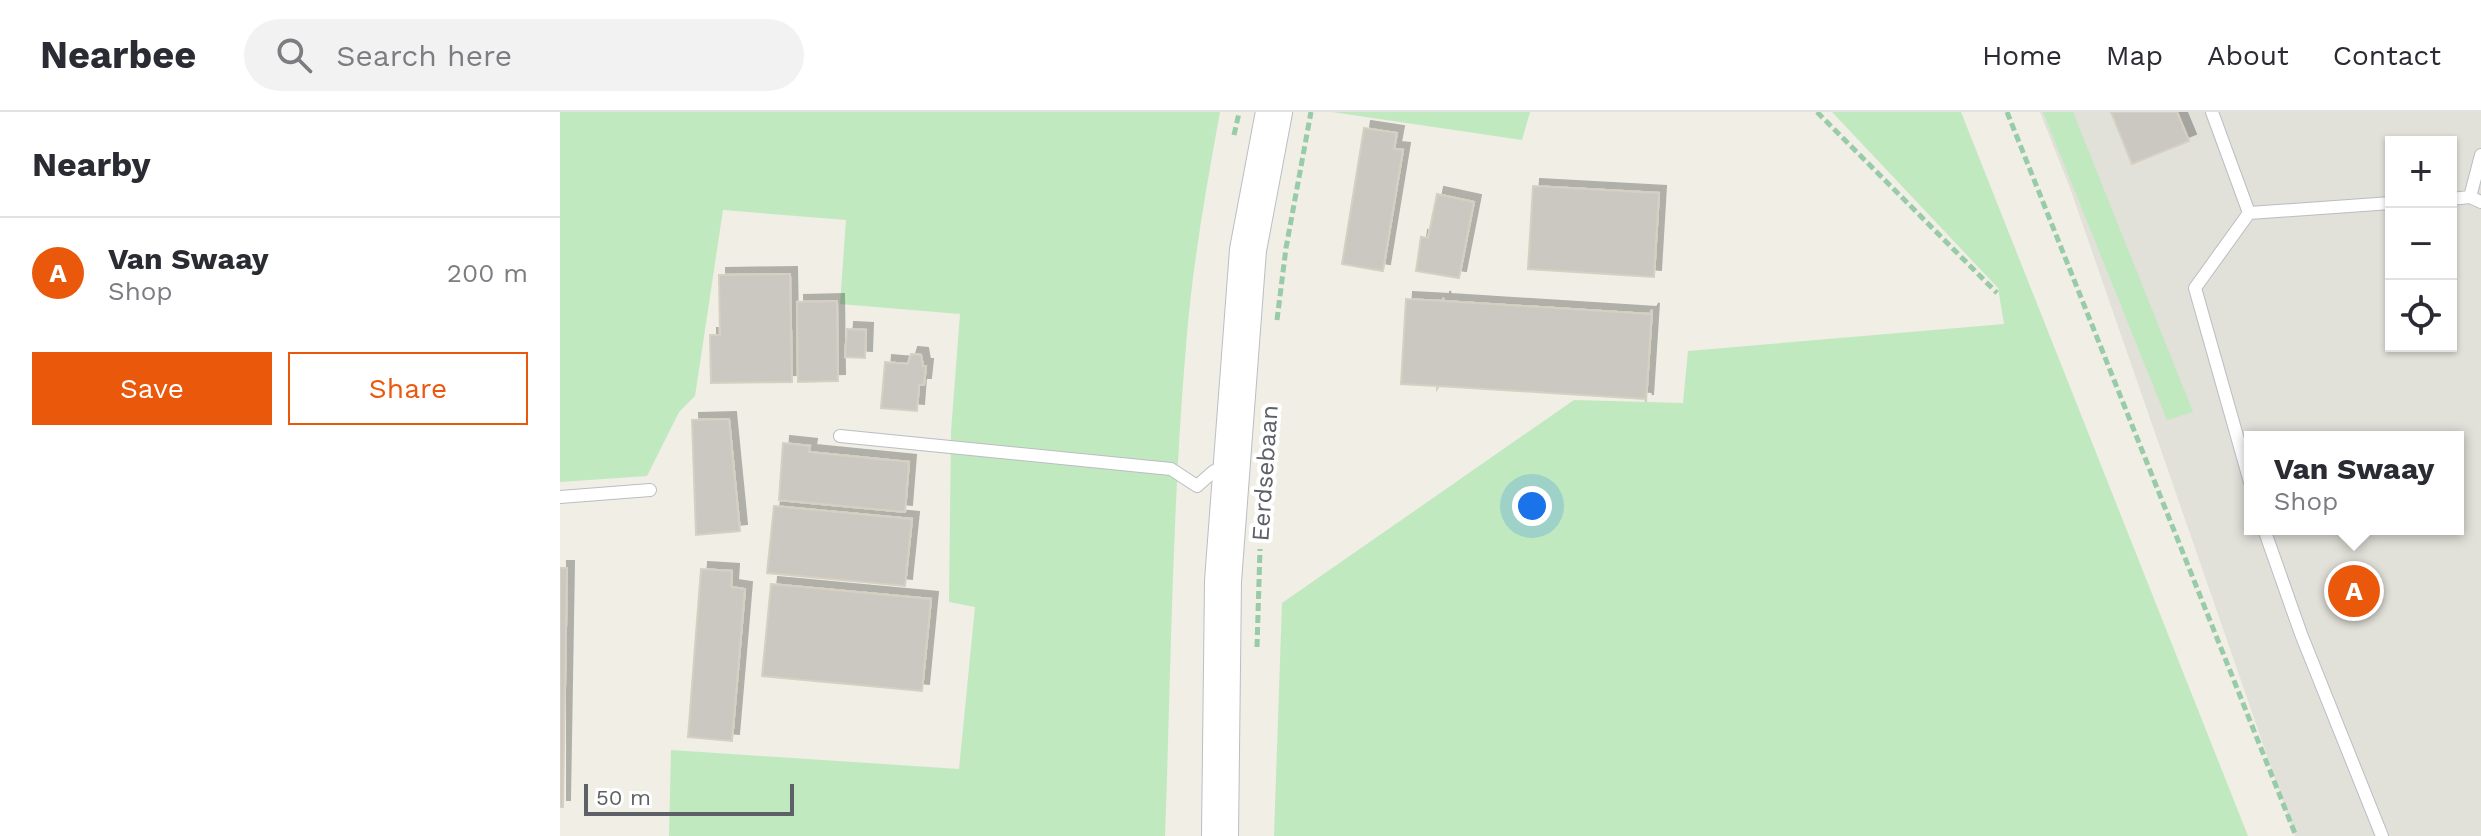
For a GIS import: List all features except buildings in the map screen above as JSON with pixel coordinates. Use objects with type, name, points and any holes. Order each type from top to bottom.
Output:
[{"type":"main road","name":"Eerdsebaan","points":[[1220,836],[1223,581],[1231,473],[1248,250],[1274,112]]},
{"type":"lane","points":[[2212,112],[2249,213]]},
{"type":"lane","points":[[2475,200],[2481,155]]},
{"type":"lane","points":[[2249,213],[2385,203]]},
{"type":"lane","points":[[2244,461],[2195,288],[2249,213]]},
{"type":"lane","points":[[840,436],[1171,469],[1197,486],[1214,471],[1231,473]]},
{"type":"lane","points":[[560,497],[650,490]]},
{"type":"lane","points":[[2266,535],[2301,634],[2382,836]]},
{"type":"path","points":[[1277,325],[1286,248],[1311,112]]},
{"type":"path","points":[[1817,112],[1997,293]]},
{"type":"path","points":[[2007,112],[2296,836]]},
{"type":"path","name":"Eerdsebaan","points":[[1257,657],[1261,535]]},
{"type":"shaded area","points":[[2040,112],[2481,112],[2481,836],[2295,836],[2070,188]]},
{"type":"green space","points":[[560,112],[1220,112],[1196,258],[1181,407],[1165,836],[669,836],[671,750],[959,769],[975,607],[949,602],[951,432],[960,314],[840,304],[846,220],[723,210],[695,396],[679,412],[647,476],[560,482]]},
{"type":"green space","points":[[1332,112],[1530,112],[1522,140]]},
{"type":"green space","points":[[1832,112],[1961,112],[2248,836],[1274,836],[1282,603],[1574,400],[1683,403],[1688,351],[2004,324],[1998,288]]},
{"type":"green space","points":[[2043,112],[2073,112],[2193,412],[2167,420]]},
{"type":"place","name":"Van Swaay","points":[[2354,591]]}]
